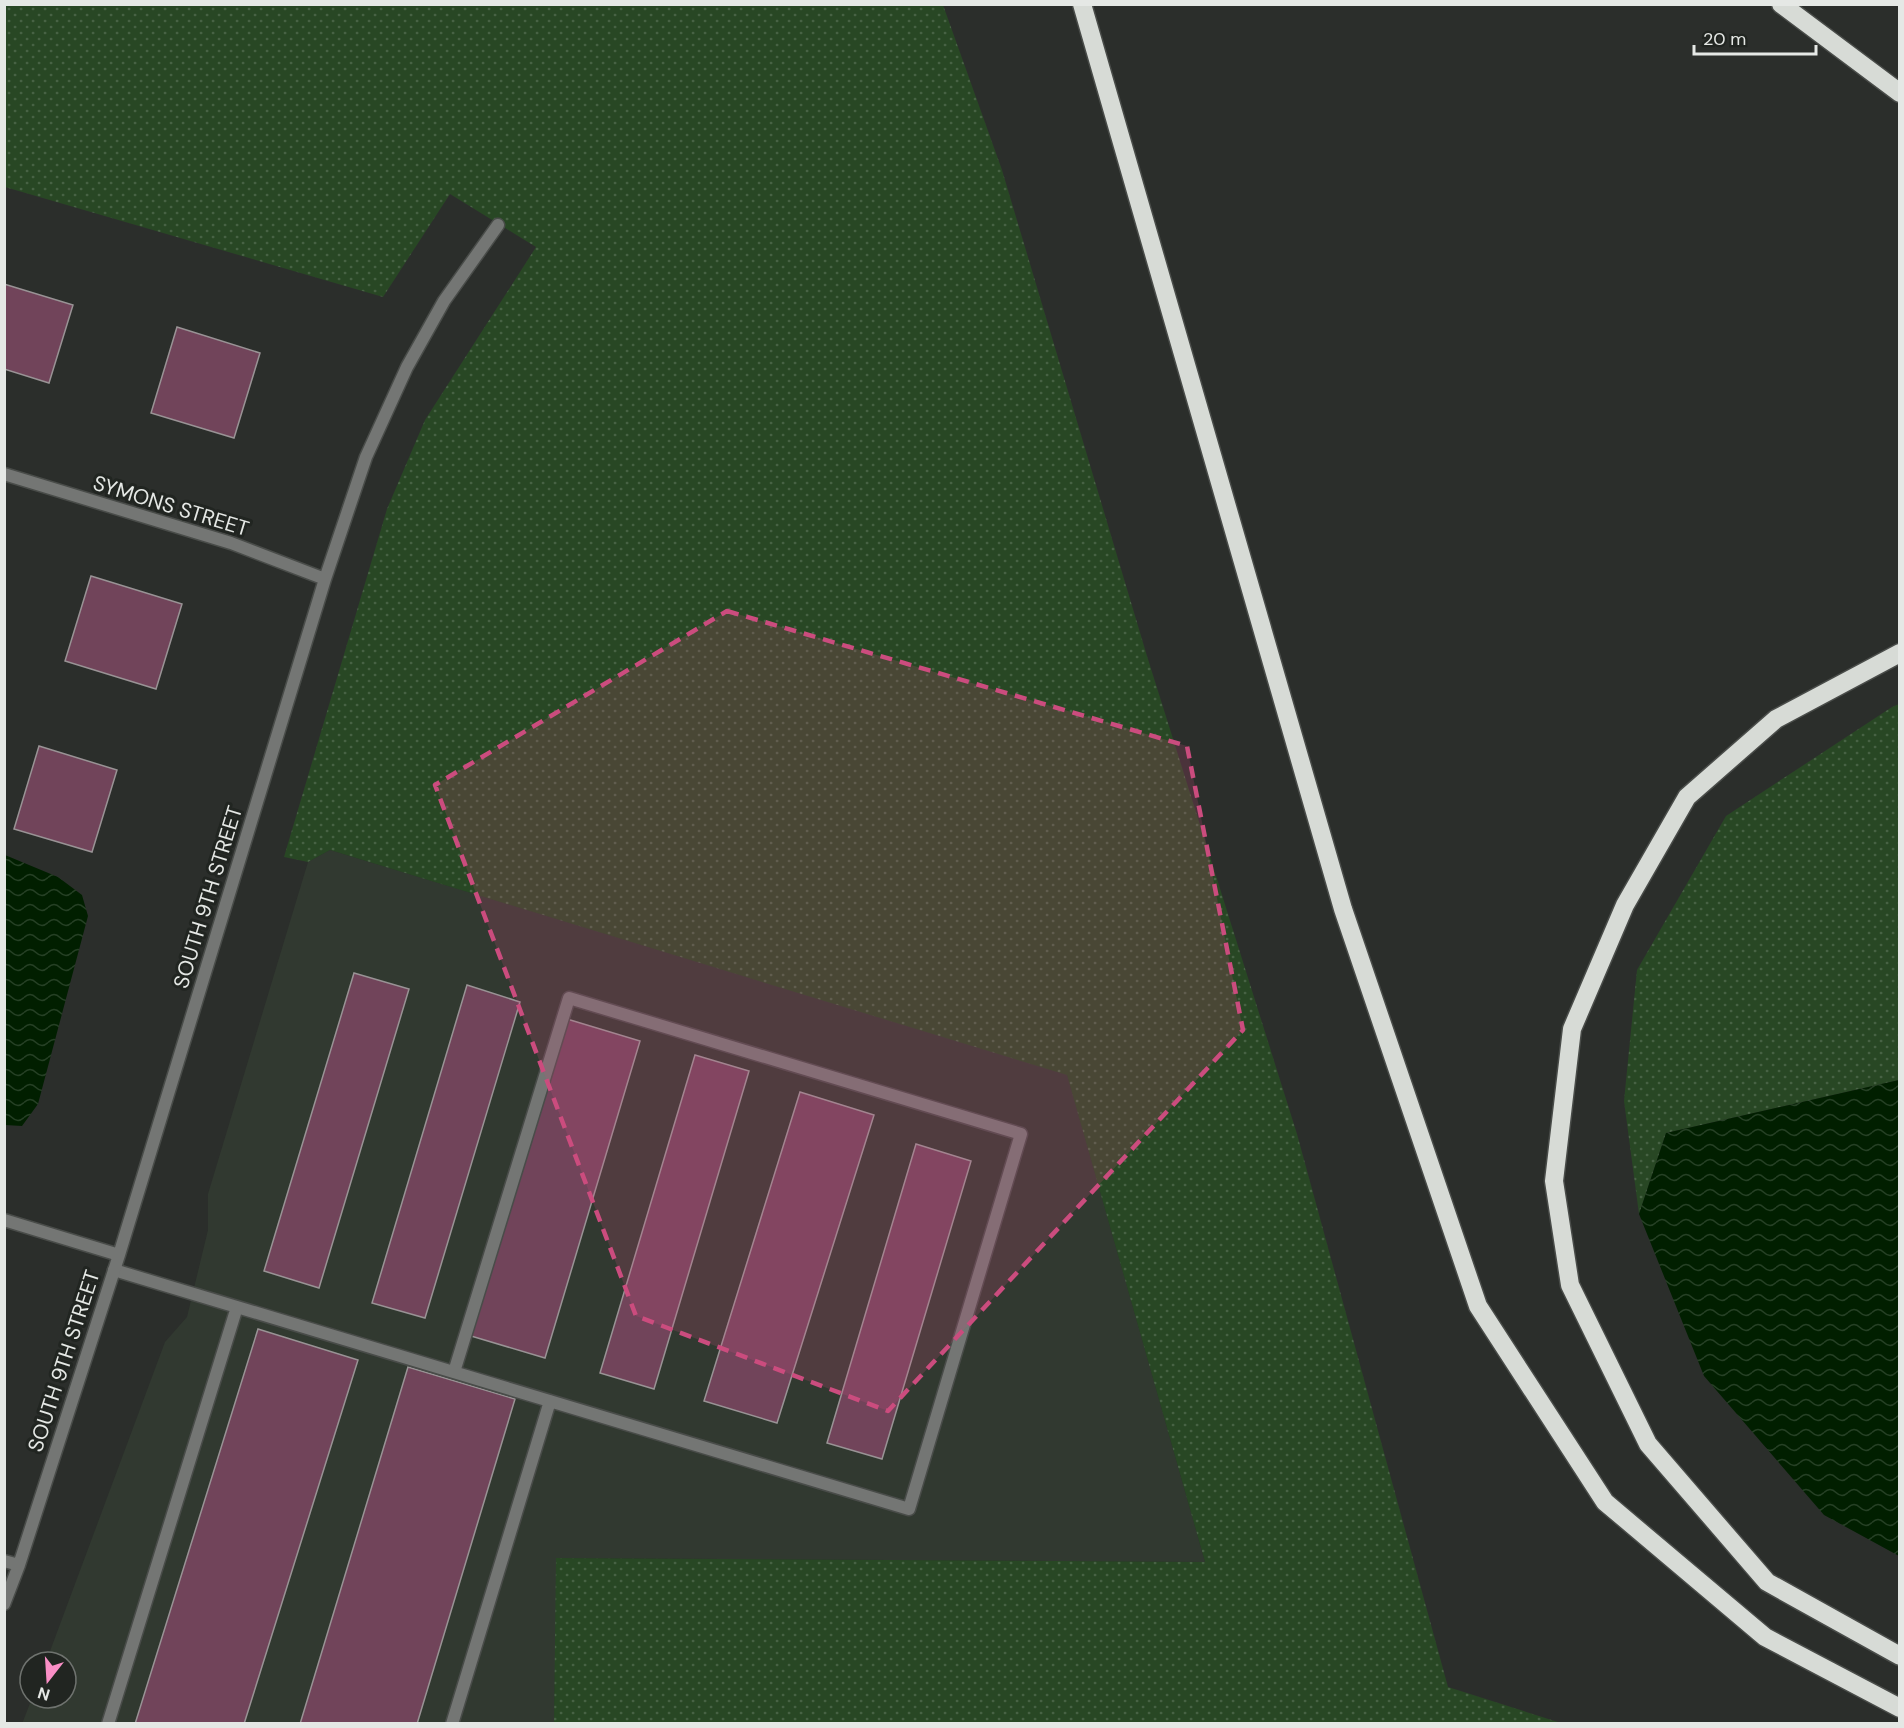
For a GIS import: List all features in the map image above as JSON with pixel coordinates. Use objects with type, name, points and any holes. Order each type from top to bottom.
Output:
[{"type":"highway","points":[[1082,4],[1343,909],[1478,1306],[1605,1502],[1765,1637],[1899,1708]]},
{"type":"highway","points":[[1781,4],[1899,93]]},
{"type":"highway","points":[[1899,653],[1776,719],[1687,797],[1625,905],[1572,1029],[1554,1181],[1570,1286],[1648,1444],[1767,1582],[1899,1656]]},
{"type":"street","name":"SOUTH 9TH STREET","points":[[4,1604],[19,1565],[119,1255],[325,579],[366,457],[407,367],[444,302],[498,225]]},
{"type":"street","name":"SYMONS STREET","points":[[4,474],[231,543],[325,579]]},
{"type":"street","points":[[114,1270],[909,1509],[1021,1134],[569,998],[454,1372]]},
{"type":"street","points":[[4,1220],[119,1255]]},
{"type":"street","points":[[108,1724],[237,1307]]},
{"type":"street","points":[[452,1724],[550,1401]]},
{"type":"street","points":[[4,1561],[19,1565]]},
{"type":"highlighted area","points":[[727,611],[1187,746],[1243,1030],[888,1411],[636,1316],[435,785]]},
{"type":"shaded area","points":[[4,5],[943,5],[1002,170],[1147,656],[1297,1134],[1448,1687],[1561,1723],[554,1723],[556,1558],[1205,1562],[1067,1075],[330,850],[308,862],[284,857],[387,509],[425,420],[536,247],[450,194],[383,297],[5,187]]},
{"type":"shaded area","points":[[1899,704],[1899,1080],[1666,1133],[1639,1214],[1624,1101],[1637,970],[1726,816]]},
{"type":"shaded area","points":[[330,850],[1067,1074],[1205,1562],[557,1558],[554,1723],[22,1724],[27,1710],[78,1710],[78,1650],[50,1650],[165,1342],[187,1317],[208,1230],[208,1194],[308,862]]},
{"type":"water","points":[[5,855],[58,877],[82,895],[88,916],[38,1104],[22,1126],[5,1125]]},
{"type":"water","points":[[1900,1080],[1899,1556],[1824,1515],[1704,1376],[1639,1214],[1666,1133]]},
{"type":"building","points":[[4,284],[73,305],[49,383],[4,369]]},
{"type":"building","points":[[177,327],[260,353],[234,438],[151,413]]},
{"type":"building","points":[[91,576],[182,604],[156,689],[65,661]]},
{"type":"building","points":[[39,746],[117,770],[92,852],[14,829]]},
{"type":"building","points":[[354,973],[409,989],[319,1288],[264,1271]]},
{"type":"building","points":[[467,985],[520,1002],[425,1318],[372,1303]]},
{"type":"building","points":[[567,1019],[640,1041],[545,1358],[471,1336]]},
{"type":"building","points":[[695,1055],[749,1071],[654,1389],[600,1373]]},
{"type":"building","points":[[800,1092],[874,1115],[777,1423],[704,1401]]},
{"type":"building","points":[[916,1144],[971,1161],[882,1459],[827,1443]]},
{"type":"building","points":[[258,1329],[358,1360],[244,1724],[135,1724]]},
{"type":"building","points":[[408,1367],[515,1399],[417,1724],[300,1724]]}]
